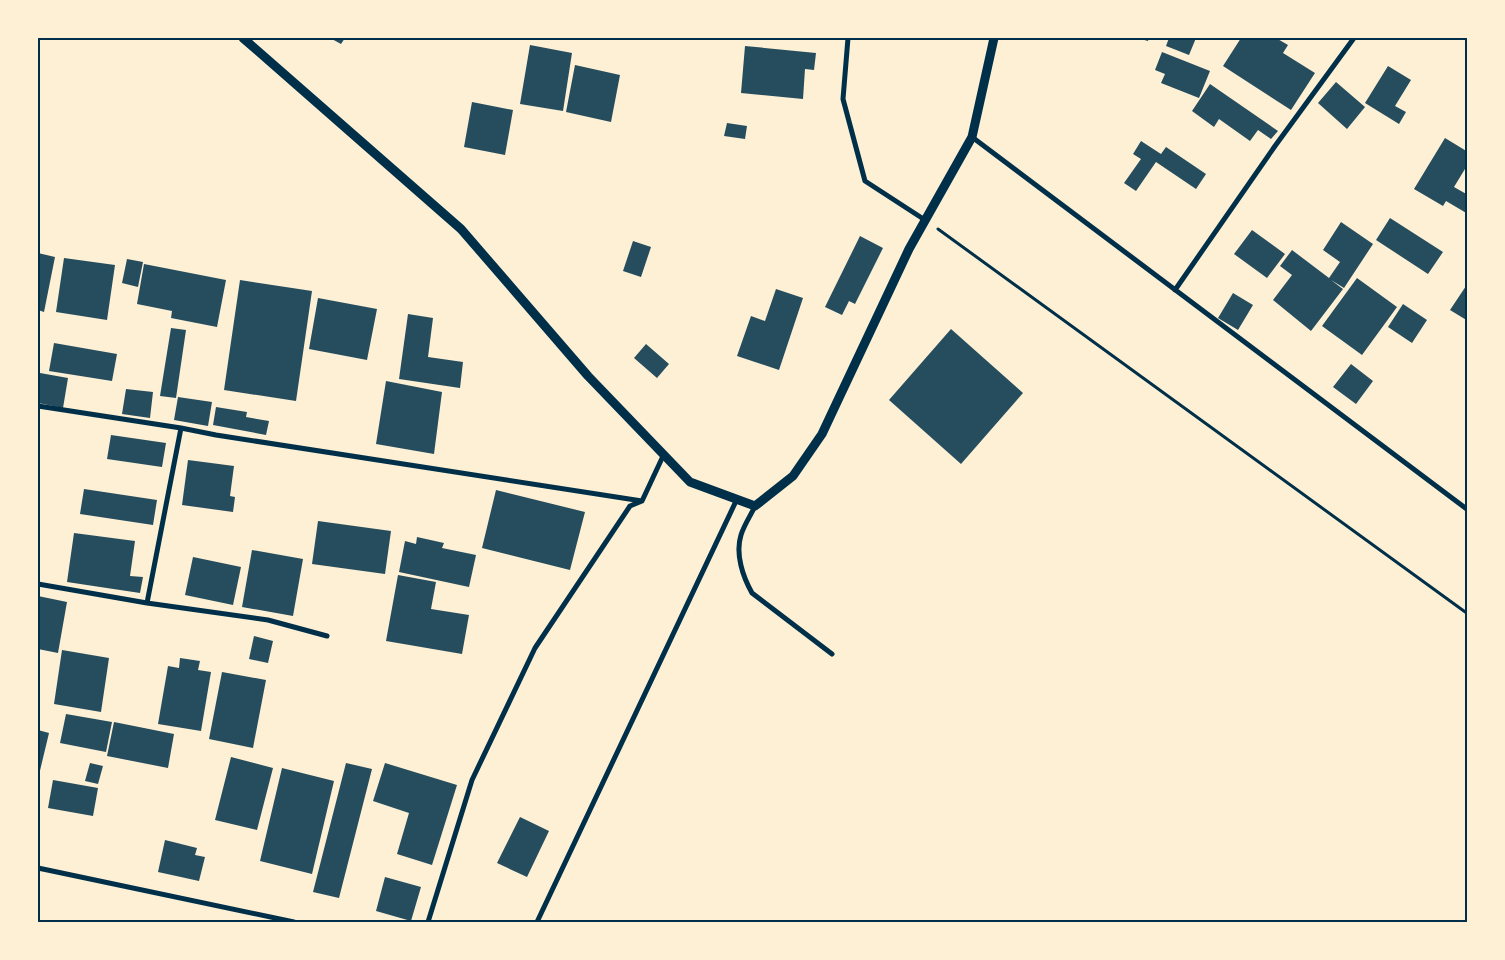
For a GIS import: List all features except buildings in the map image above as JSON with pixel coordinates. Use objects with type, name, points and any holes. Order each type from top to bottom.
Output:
[{"type":"street","points":[[243,38],[460,228],[588,376],[690,482],[756,506]]},
{"type":"street","points":[[848,38],[842,99],[865,181],[925,220]]},
{"type":"street","points":[[832,654],[752,593],[745,580],[740,555],[741,535],[756,506],[793,476],[822,434],[909,248],[972,137],[994,38]]},
{"type":"street","points":[[1175,290],[1275,146],[1354,38]]},
{"type":"street","points":[[972,137],[1468,510]]},
{"type":"street","points":[[38,406],[642,500]]},
{"type":"street","points":[[147,603],[181,428]]},
{"type":"street","points":[[428,922],[472,780],[535,648],[630,506],[642,500],[664,454]]},
{"type":"street","points":[[537,922],[738,498]]},
{"type":"street","points":[[38,584],[147,603],[268,620],[327,636]]},
{"type":"street","points":[[38,868],[294,922]]},
{"type":"path","points":[[925,220],[1468,614]]}]
